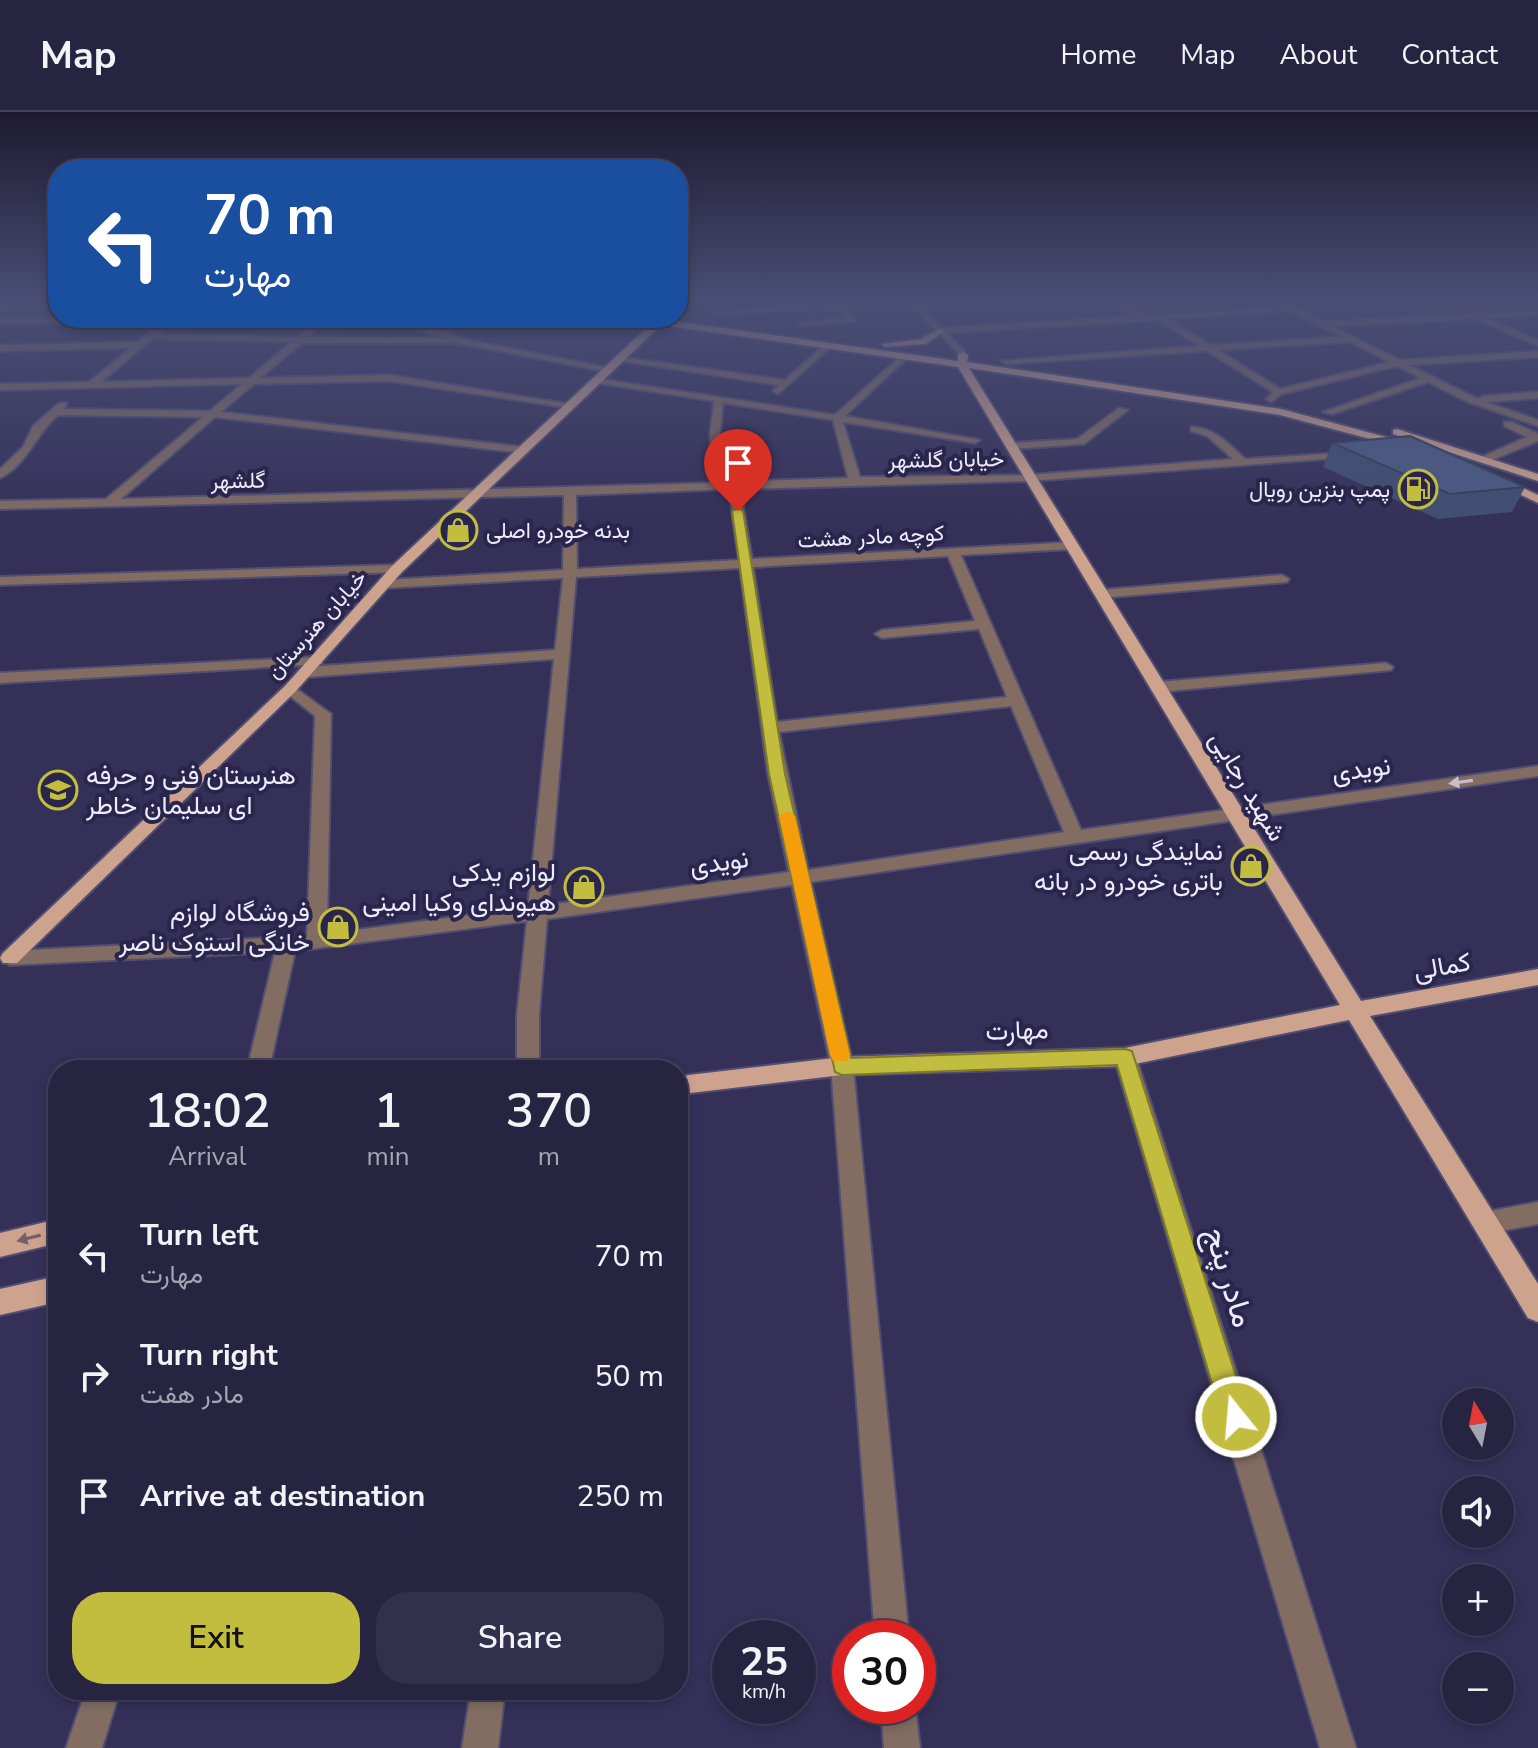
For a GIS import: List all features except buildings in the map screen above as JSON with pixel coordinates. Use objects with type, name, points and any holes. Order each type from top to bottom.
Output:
[{"type":"main road","name":"خیابان هنرستان","points":[[3,965],[312,667],[397,569],[602,375]]},
{"type":"main road","name":"شهید رجایی","points":[[976,375],[989,389],[1011,446],[1029,478],[1538,1309]]},
{"type":"main road","points":[[989,389],[1036,375]]},
{"type":"main road","points":[[1039,375],[1281,412],[1416,449],[1482,473],[1538,499]]},
{"type":"main road","points":[[1103,375],[1328,412],[1538,478]]},
{"type":"main road","name":"کمالی","points":[[1356,1010],[1538,977]]},
{"type":"main road","name":"مهارت","points":[[688,1084],[842,1066],[1125,1057],[1356,1010]]},
{"type":"main road","points":[[0,1245],[48,1233]]},
{"type":"main road","points":[[0,1302],[48,1291]]},
{"type":"street","points":[[0,475],[28,448],[37,428],[53,412],[104,375]]},
{"type":"street","points":[[110,502],[258,375]]},
{"type":"street","points":[[610,375],[761,406],[975,440]]},
{"type":"street","points":[[732,375],[787,383]]},
{"type":"street","points":[[761,406],[795,375]]},
{"type":"street","points":[[837,418],[883,375]]},
{"type":"street","points":[[1253,375],[1279,392]]},
{"type":"street","points":[[1269,400],[1279,392],[1346,375]]},
{"type":"street","points":[[1420,375],[1471,400],[1538,423]]},
{"type":"street","points":[[0,387],[407,379],[570,405]]},
{"type":"street","points":[[1328,412],[1427,379]]},
{"type":"street","points":[[1471,400],[1538,395]]},
{"type":"street","points":[[719,398],[715,434],[745,563],[777,774],[842,1066],[890,1620]]},
{"type":"street","points":[[1471,400],[1506,423],[1537,438]]},
{"type":"street","points":[[1011,446],[1080,442],[1123,410]]},
{"type":"street","points":[[53,412],[213,414],[523,450]]},
{"type":"street","points":[[837,418],[855,481]]},
{"type":"street","points":[[1195,429],[1216,437],[1245,464]]},
{"type":"street","points":[[1483,460],[1537,438]]},
{"type":"street","points":[[1385,451],[1416,449]]},
{"type":"street","name":"خیابان گلشهر","points":[[476,495],[1029,478],[1369,453]]},
{"type":"street","points":[[528,1060],[528,1015],[570,572],[570,491]]},
{"type":"street","name":"گلشهر","points":[[0,505],[476,495]]},
{"type":"street","name":"کوچه مادر هشت","points":[[385,584],[1072,545]]},
{"type":"street","points":[[953,552],[1075,837]]},
{"type":"street","points":[[0,581],[397,569]]},
{"type":"street","points":[[1101,594],[1282,579]]},
{"type":"street","points":[[882,634],[983,624]]},
{"type":"street","points":[[0,678],[563,654]]},
{"type":"street","points":[[1158,687],[1386,667]]},
{"type":"street","points":[[290,689],[323,714],[317,943]]},
{"type":"street","points":[[770,728],[1016,701]]},
{"type":"street","name":"نویدی","points":[[3,965],[317,943],[1538,771]]},
{"type":"street","points":[[260,1060],[287,943]]},
{"type":"street","name":"مادر پنج","points":[[1125,1057],[1338,1748]]},
{"type":"street","points":[[1485,1222],[1538,1213]]},
{"type":"street","points":[[84,1748],[100,1700]]},
{"type":"street","points":[[480,1748],[487,1700]]},
{"type":"street","points":[[900,1724],[902,1748]]},
{"type":"slow traffic","points":[[787,816],[840,1055]]},
{"type":"place","name":"پمپ بنزین رویال","points":[[1418,489]]},
{"type":"place","name":"بدنه خودرو اصلی","points":[[458,530]]},
{"type":"place","name":"هنرستان فنی و حرفه ای سلیمان خاطر","points":[[58,790]]},
{"type":"place","name":"نمایندگی رسمی باتری خودرو در بانه","points":[[1251,866]]},
{"type":"place","name":"لوازم یدکى هیونداى وکیا امینى","points":[[584,887]]},
{"type":"place","name":"فروشگاه لوازم خانگى استوک ناصر","points":[[338,927]]},
{"type":"route","points":[[738,511],[777,774],[842,1066],[1125,1057],[1236,1417]]}]
